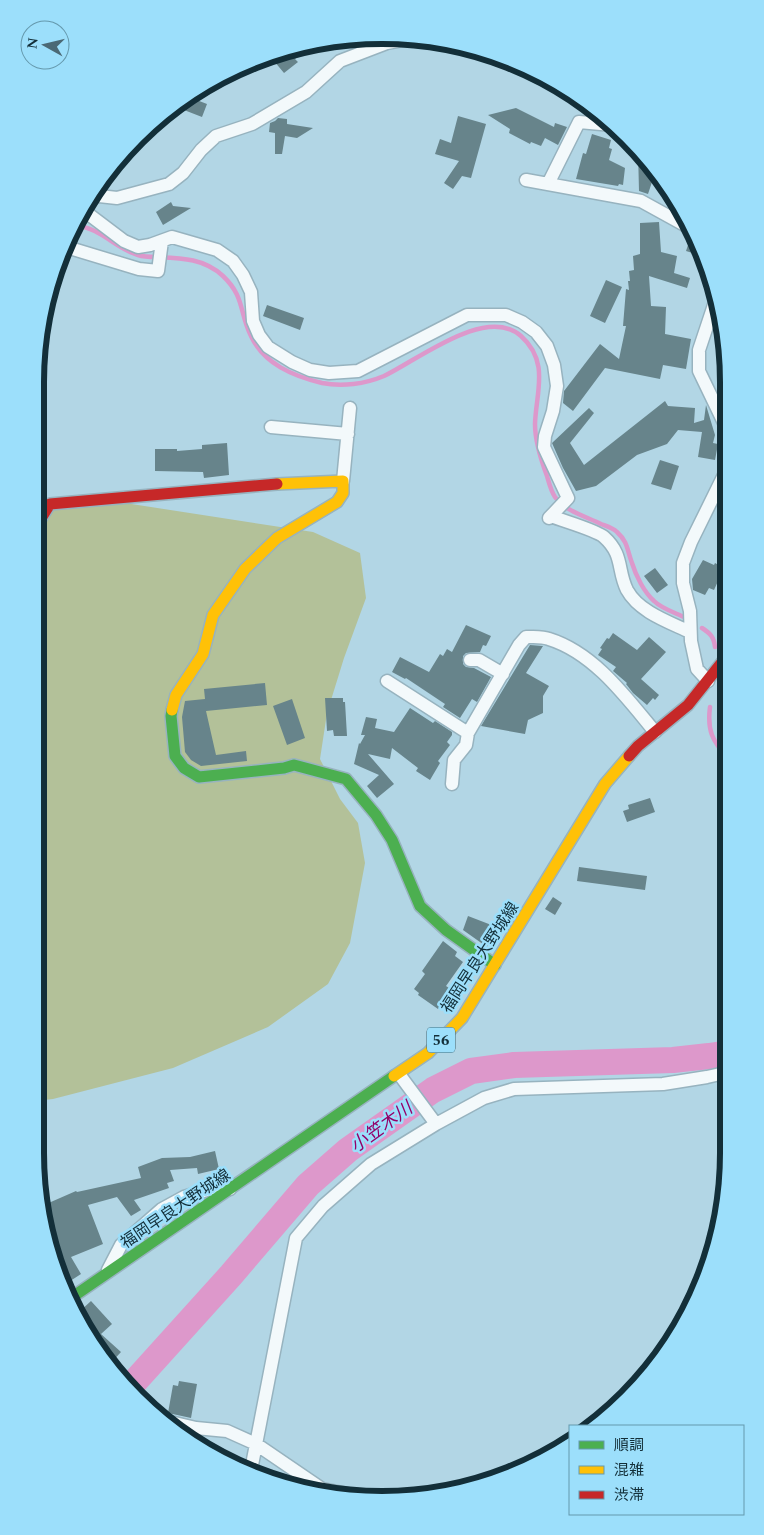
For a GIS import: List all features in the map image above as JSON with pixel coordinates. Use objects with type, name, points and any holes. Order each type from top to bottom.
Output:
[{"type":"street","points":[[100,196],[116,198],[170,184],[183,173],[201,150],[216,136],[252,124],[306,92],[340,60],[384,44]]},
{"type":"street","points":[[548,184],[579,122],[600,124]]},
{"type":"street","points":[[526,180],[641,201],[680,222]]},
{"type":"street","points":[[88,214],[124,241],[138,247],[162,244],[172,238],[217,250],[233,261],[243,275],[250,292],[254,321],[259,335],[268,347],[292,362],[310,370],[329,374],[358,371],[467,315],[506,315],[522,322],[536,332],[547,346],[554,365],[557,386],[544,447],[568,498],[552,515],[603,536],[618,555],[627,589],[633,598],[645,609],[690,632]]},
{"type":"street","points":[[71,248],[139,269],[158,271],[162,244]]},
{"type":"street","points":[[713,309],[699,350],[699,371],[720,415]]},
{"type":"street","points":[[350,408],[343,493],[337,502],[277,538],[245,569],[213,615],[202,654],[176,695],[170,716],[175,756],[184,768],[199,776],[284,768],[294,765],[346,779],[376,814],[392,840],[420,906],[428,915],[452,934],[495,964]]},
{"type":"street","points":[[271,427],[348,434]]},
{"type":"street","points":[[44,514],[50,504],[265,484],[344,481]]},
{"type":"street","points":[[708,681],[697,668],[690,632],[690,611],[683,583],[683,563],[691,542],[720,483]]},
{"type":"street","points":[[452,784],[454,760],[466,745],[468,733],[519,645],[526,637],[547,638],[569,646],[593,664],[628,698],[655,732]]},
{"type":"street","points":[[470,660],[479,660],[503,674]]},
{"type":"street","name":"福岡早良大野城線","points":[[75,1295],[428,1053],[462,1018],[605,784],[638,746],[688,705],[720,665]]},
{"type":"street","points":[[387,681],[468,733]]},
{"type":"street","points":[[399,1074],[436,1124]]},
{"type":"street","points":[[252,1465],[296,1238],[323,1206],[370,1164],[436,1124],[484,1098],[514,1089],[663,1084],[720,1074]]},
{"type":"street","points":[[106,1274],[121,1245],[162,1209],[184,1196],[210,1189],[231,1189]]},
{"type":"street","points":[[181,1424],[227,1431],[256,1444],[314,1485]]},
{"type":"green space","points":[[70,497],[99,499],[313,532],[360,553],[366,598],[344,658],[327,713],[320,759],[340,799],[358,823],[365,863],[350,943],[328,984],[268,1027],[173,1068],[44,1100],[44,499]]},
{"type":"building","points":[[302,53],[295,59],[298,62],[284,73],[274,62]]},
{"type":"building","points":[[196,100],[207,104],[202,117],[184,110]]},
{"type":"building","points":[[516,108],[554,127],[555,123],[567,127],[558,145],[545,138],[541,146],[531,142],[530,144],[509,133],[510,129],[488,115]]},
{"type":"building","points":[[458,116],[486,124],[471,178],[462,176],[453,189],[444,183],[459,161],[435,154],[440,139],[451,143]]},
{"type":"building","points":[[278,118],[287,119],[287,124],[313,128],[297,138],[285,136],[282,154],[275,154],[275,133],[269,132],[270,123]]},
{"type":"building","points":[[592,134],[611,140],[609,148],[612,149],[609,160],[625,168],[623,185],[619,184],[618,186],[576,179],[583,153],[586,154]]},
{"type":"building","points":[[638,162],[653,180],[648,194],[639,191]]},
{"type":"building","points":[[171,202],[173,206],[191,208],[163,225],[156,212]]},
{"type":"building","points":[[659,222],[661,252],[677,256],[674,273],[690,278],[687,288],[649,276],[651,306],[666,307],[665,334],[691,339],[686,369],[663,365],[660,379],[605,368],[573,411],[563,403],[564,391],[600,344],[619,359],[626,326],[623,326],[626,289],[629,290],[628,281],[630,281],[629,271],[634,270],[633,256],[640,254],[640,223]]},
{"type":"building","points":[[689,241],[695,254],[686,251]]},
{"type":"building","points":[[606,280],[622,287],[605,323],[590,316]]},
{"type":"building","points":[[267,305],[304,318],[300,330],[263,316]]},
{"type":"building","points":[[665,401],[668,406],[695,408],[694,423],[704,420],[706,405],[715,435],[713,443],[718,444],[715,460],[698,457],[702,432],[678,430],[667,444],[637,455],[596,486],[576,491],[552,443],[589,408],[594,413],[570,443],[584,465]]},
{"type":"building","points":[[227,443],[229,475],[204,478],[203,472],[155,471],[155,449],[177,449],[177,451],[202,449],[202,445]]},
{"type":"building","points":[[660,460],[679,466],[671,490],[651,484]]},
{"type":"building","points":[[703,560],[720,566],[720,577],[714,590],[709,588],[705,595],[693,590],[692,579]]},
{"type":"building","points":[[655,568],[668,585],[657,593],[644,576]]},
{"type":"building","points":[[466,625],[491,636],[486,646],[483,645],[480,652],[466,653],[463,656],[463,664],[491,677],[477,702],[472,699],[460,718],[443,707],[445,704],[406,678],[392,672],[400,657],[429,672],[440,654],[443,656],[447,649],[452,652]]},
{"type":"building","points":[[613,633],[637,650],[649,637],[666,652],[641,679],[659,695],[655,700],[653,698],[647,705],[613,671],[616,667],[598,655],[602,649],[600,648]]},
{"type":"building","points":[[530,645],[543,646],[526,673],[549,686],[543,696],[543,713],[528,720],[525,734],[481,726]]},
{"type":"building","points":[[265,683],[267,705],[206,711],[216,755],[246,751],[247,761],[201,766],[191,760],[185,752],[182,717],[185,701],[205,699],[204,689]]},
{"type":"building","points":[[325,698],[343,698],[343,702],[345,702],[347,736],[334,736],[333,730],[327,731]]},
{"type":"building","points":[[292,699],[305,738],[287,745],[273,706]]},
{"type":"building","points":[[410,708],[433,723],[435,721],[452,732],[447,742],[450,745],[438,761],[440,763],[430,780],[416,771],[418,768],[392,748],[390,759],[368,754],[394,784],[377,798],[367,786],[379,775],[354,764],[359,743],[365,735],[361,735],[366,717],[377,719],[375,728],[394,732]]},
{"type":"building","points":[[650,798],[655,812],[627,822],[623,811],[629,809],[628,805]]},
{"type":"building","points":[[579,867],[647,876],[645,890],[577,881]]},
{"type":"building","points":[[553,897],[562,903],[555,915],[545,909]]},
{"type":"building","points":[[468,916],[494,926],[487,947],[463,930]]},
{"type":"building","points":[[443,941],[457,952],[455,956],[463,962],[446,986],[452,990],[438,1009],[418,995],[419,993],[414,989],[425,974],[422,971]]},
{"type":"building","points":[[215,1151],[219,1169],[198,1174],[197,1168],[170,1170],[174,1181],[167,1183],[169,1188],[134,1200],[141,1210],[131,1216],[117,1197],[88,1205],[103,1244],[71,1257],[81,1274],[69,1282],[55,1241],[48,1203],[76,1191],[141,1178],[138,1167],[162,1158],[190,1157]]},
{"type":"building","points":[[91,1301],[112,1324],[101,1334],[121,1352],[114,1359],[101,1341],[82,1309]]},
{"type":"building","points":[[179,1381],[197,1384],[191,1418],[168,1413],[173,1385],[178,1386]]},
{"type":"waterway","points":[[82,227],[100,234],[122,248],[138,255],[191,260],[216,270],[235,291],[251,336],[264,354],[280,367],[300,377],[322,383],[345,385],[377,379],[452,338],[471,331],[490,327],[506,328],[521,336],[536,356],[539,378],[535,424],[536,437],[554,495],[559,502],[570,510],[617,532],[625,543],[636,573],[647,593],[661,606],[686,618]]},
{"type":"waterway","points":[[702,628],[711,636],[715,647]]},
{"type":"waterway","points":[[710,707],[710,729],[720,748]]},
{"type":"waterway","name":"小笠木川","points":[[134,1382],[231,1275],[308,1185],[348,1150],[433,1090],[471,1071],[514,1065],[673,1060],[720,1054]]},
{"type":"traffic: fast","points":[[172,710],[175,756],[184,768],[199,777],[284,768],[294,765],[346,779],[376,815],[392,840],[420,906],[446,930],[495,965]]},
{"type":"traffic: fast","points":[[75,1295],[394,1076]]},
{"type":"traffic: slow","points":[[172,710],[176,695],[203,654],[213,615],[245,569],[277,538],[337,502],[343,493],[343,481],[277,484]]},
{"type":"traffic: slow","points":[[394,1076],[428,1053],[462,1018],[605,784],[629,756]]},
{"type":"traffic: jam","points":[[44,514],[50,504],[277,484]]},
{"type":"traffic: jam","points":[[629,756],[638,746],[688,705],[720,665]]}]
